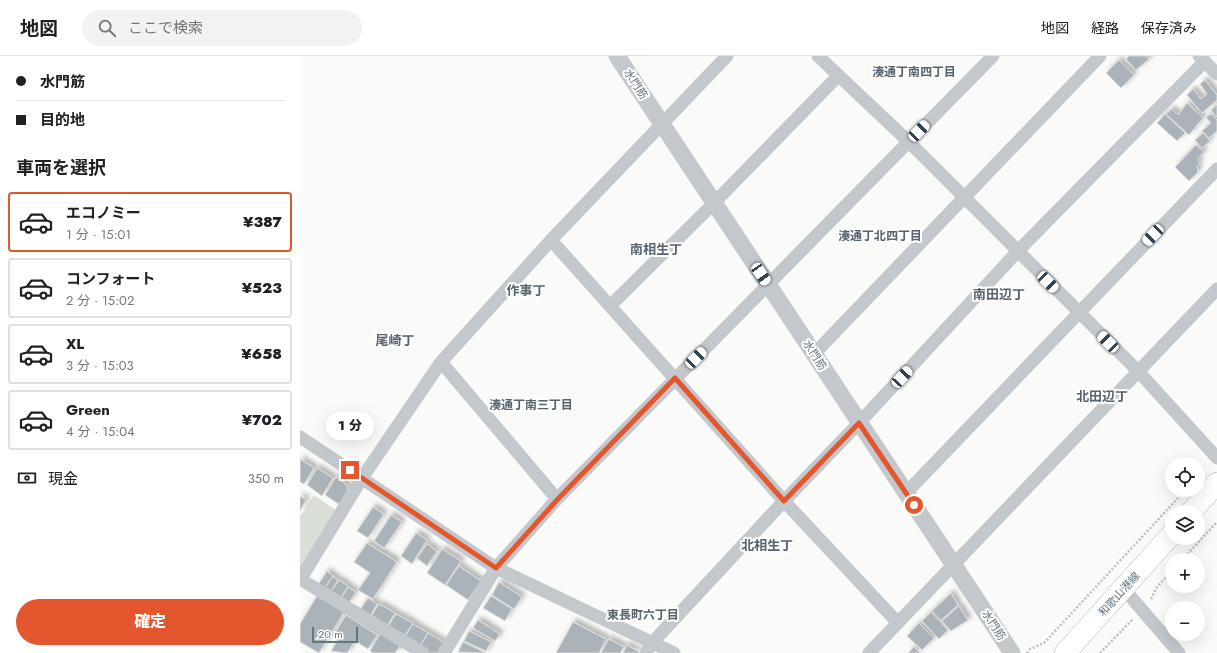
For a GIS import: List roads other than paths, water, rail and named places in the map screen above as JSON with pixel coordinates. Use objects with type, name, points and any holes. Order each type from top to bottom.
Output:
[{"type":"main road","points":[[1185,504],[1217,483]]},
{"type":"main road","name":"和歌山港線","points":[[1065,653],[1165,542]]},
{"type":"street","name":"水門筋","points":[[617,56],[1012,653]]},
{"type":"street","points":[[423,653],[300,580],[362,478],[441,362],[552,240],[727,56]]},
{"type":"street","points":[[818,56],[909,142],[1138,371],[1217,458]]},
{"type":"street","points":[[444,653],[496,568],[557,500],[675,378],[769,285],[993,56]]},
{"type":"street","points":[[814,354],[1100,56]]},
{"type":"street","points":[[649,648],[1018,251],[1202,59],[1217,74]]},
{"type":"street","points":[[611,305],[714,203],[838,76]]},
{"type":"street","points":[[906,493],[1217,169]]},
{"type":"street","points":[[552,240],[784,501],[898,623]]},
{"type":"street","points":[[869,653],[1217,289]]},
{"type":"street","points":[[441,362],[557,500]]},
{"type":"street","points":[[300,437],[496,568],[649,648],[674,653]]},
{"type":"street","points":[[1124,589],[1179,653]]},
{"type":"district","name":"湊通丁南四丁目","points":[[914,72]]},
{"type":"district","name":"湊通丁北四丁目","points":[[880,236]]},
{"type":"district","name":"南相生丁","points":[[656,249]]},
{"type":"district","name":"作事丁","points":[[526,290]]},
{"type":"district","name":"南田辺丁","points":[[999,294]]},
{"type":"district","name":"尾崎丁","points":[[395,340]]},
{"type":"district","name":"北田辺丁","points":[[1102,396]]},
{"type":"district","name":"湊通丁南三丁目","points":[[531,405]]},
{"type":"district","name":"北相生丁","points":[[767,545]]},
{"type":"district","name":"東長町六丁目","points":[[643,615]]}]
